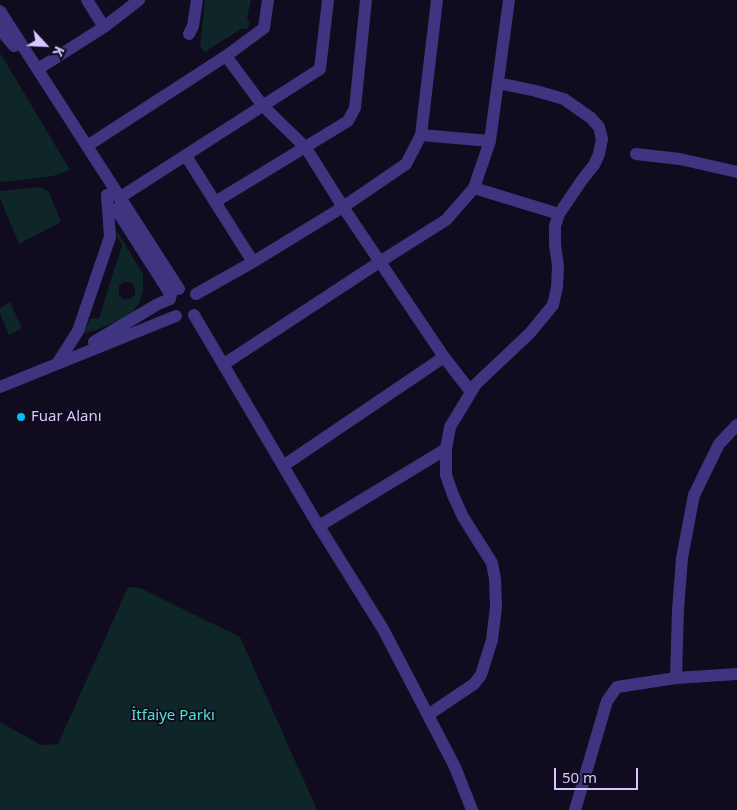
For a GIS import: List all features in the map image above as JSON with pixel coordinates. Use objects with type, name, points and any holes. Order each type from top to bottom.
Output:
[{"type":"street","points":[[87,0],[104,27]]},
{"type":"street","points":[[38,69],[104,27],[140,0]]},
{"type":"street","points":[[189,34],[193,26],[197,0]]},
{"type":"street","points":[[87,146],[226,56],[264,28],[268,0]]},
{"type":"street","points":[[113,196],[186,156],[320,69],[328,0]]},
{"type":"street","points":[[215,202],[306,148],[348,120],[354,108],[366,0]]},
{"type":"street","points":[[196,294],[254,262],[406,164],[421,135],[437,0]]},
{"type":"street","points":[[224,364],[380,260],[446,220],[474,188],[490,141],[510,0]]},
{"type":"street","points":[[0,11],[87,146],[113,196],[110,237],[78,331],[57,364]]},
{"type":"street","points":[[0,29],[8,37],[113,196],[173,294]]},
{"type":"street","points":[[226,56],[263,106],[306,148],[444,357],[471,392]]},
{"type":"street","points":[[428,715],[474,684],[481,675],[492,640],[496,607],[495,579],[492,563],[463,517],[446,475],[446,449],[450,427],[476,384],[530,333],[553,306],[557,288],[558,266],[555,226],[559,214],[594,165],[599,154],[602,139],[599,127],[591,118],[564,99],[498,83]]},
{"type":"street","points":[[421,135],[490,141]]},
{"type":"street","points":[[636,154],[680,159],[737,172]]},
{"type":"street","points":[[186,156],[254,262]]},
{"type":"street","points":[[474,188],[559,214]]},
{"type":"street","points":[[57,364],[173,294],[188,288],[196,294],[200,303],[197,312],[190,318],[180,319],[172,313],[169,304],[173,294]]},
{"type":"street","points":[[194,315],[382,629],[455,767],[472,810]]},
{"type":"street","points":[[0,387],[176,316]]},
{"type":"street","points":[[284,466],[444,357]]},
{"type":"street","points":[[676,678],[682,558],[694,495],[719,444],[737,425]]},
{"type":"street","points":[[319,526],[446,449]]},
{"type":"street","points":[[575,810],[607,701],[617,687],[676,678],[737,674]]},
{"type":"green space","points":[[205,0],[251,0],[247,17],[250,23],[247,29],[241,29],[205,52],[200,46]]},
{"type":"green space","points":[[0,54],[70,170],[53,176],[0,181]]},
{"type":"green space","points":[[40,187],[49,192],[61,222],[19,244],[0,198],[0,191]]},
{"type":"green space","points":[[117,231],[143,274],[143,292],[139,303],[132,313],[83,334],[90,319],[99,318],[122,245],[116,235]],"holes":[[[124,282],[132,283],[135,288],[135,294],[131,299],[123,299],[119,295],[119,286]]]},
{"type":"green space","points":[[10,302],[22,328],[9,335],[0,314],[0,308]]},
{"type":"green space","name":"İtfaiye Parkı","points":[[128,587],[140,588],[240,637],[317,810],[0,810],[0,722],[41,745],[58,744]]},
{"type":"place","name":"Fuar Alanı","points":[[21,417]]}]
